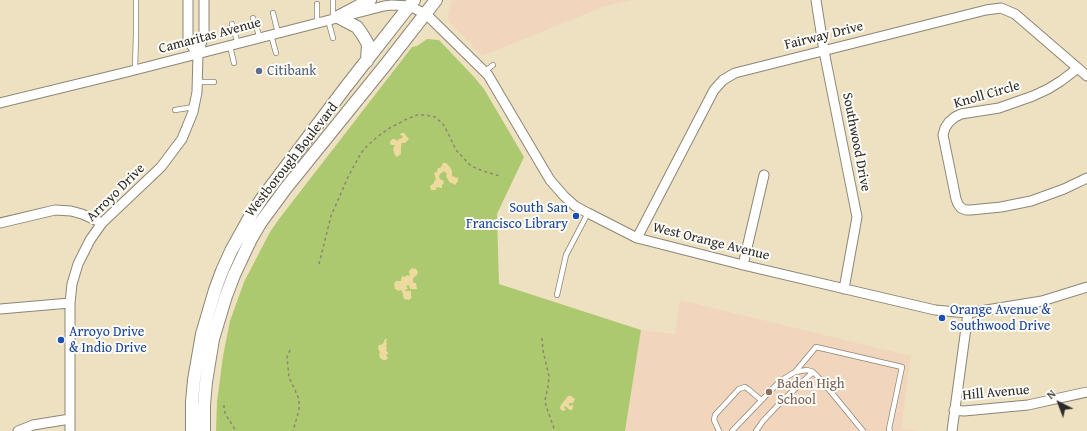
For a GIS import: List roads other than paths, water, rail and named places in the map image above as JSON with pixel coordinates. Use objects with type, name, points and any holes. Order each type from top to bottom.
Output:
[{"type":"main road","points":[[333,18],[357,4],[370,0]]},
{"type":"main road","name":"Westborough Boulevard","points":[[204,431],[206,382],[215,331],[226,296],[239,263],[251,239],[261,222],[286,188],[384,68],[436,0]]},
{"type":"main road","name":"Westborough Boulevard","points":[[192,431],[192,402],[202,334],[215,290],[231,251],[263,197],[412,3]]},
{"type":"main road","points":[[333,18],[357,27],[368,44],[367,60]]},
{"type":"street","points":[[188,0],[188,41],[198,54]]},
{"type":"street","name":"Arroyo Drive","points":[[70,431],[70,303],[72,284],[78,264],[90,240],[102,223],[162,167],[182,139],[193,112],[198,82],[198,54],[204,35],[204,0]]},
{"type":"street","name":"Southwood Drive","points":[[816,0],[824,51],[857,217],[844,289]]},
{"type":"street","name":"Camaritas Avenue","points":[[0,103],[388,5],[412,3],[426,14]]},
{"type":"street","name":"Fairway Drive","points":[[638,238],[714,90],[723,80],[735,73],[986,10],[1001,8],[1015,14],[1087,76]]},
{"type":"street","name":"West Orange Avenue","points":[[426,14],[488,75],[550,180],[564,196],[575,206],[638,238],[743,265],[934,310],[968,313],[1042,301],[1087,287]]},
{"type":"street","name":"Knoll Circle","points":[[1078,68],[1048,89],[1033,96],[999,108],[961,114],[949,122],[943,135],[956,199],[961,208],[966,210],[1001,207],[1031,201],[1064,189],[1087,178]]},
{"type":"street","points":[[743,265],[764,175]]},
{"type":"street","points":[[0,223],[55,210],[71,211],[82,214],[102,223]]},
{"type":"street","points":[[0,309],[70,303]]},
{"type":"street","points":[[952,431],[968,313]]},
{"type":"street","name":"Hill Avenue","points":[[954,410],[964,411],[1028,405],[1087,392]]},
{"type":"street","points":[[18,431],[33,425],[70,419]]},
{"type":"lane","points":[[135,70],[136,0]]},
{"type":"lane","points":[[333,0],[333,38]]},
{"type":"lane","points":[[317,4],[317,23]]},
{"type":"lane","points":[[273,13],[276,53]]},
{"type":"lane","points":[[253,18],[260,38]]},
{"type":"lane","points":[[232,24],[234,63]]},
{"type":"lane","points":[[484,72],[492,65]]},
{"type":"lane","points":[[198,82],[214,82]]},
{"type":"lane","points":[[175,110],[194,107]]},
{"type":"lane","points":[[557,295],[566,255],[588,213]]},
{"type":"lane","points":[[732,431],[780,381],[795,372],[816,347],[902,367],[889,429],[890,431]]},
{"type":"lane","points":[[795,372],[807,370],[813,372],[862,431]]},
{"type":"lane","points":[[756,431],[775,407],[813,372]]},
{"type":"lane","points":[[719,431],[714,420],[715,415],[739,389],[748,389],[761,400]]},
{"type":"place","name":"Citibank","points":[[259,71]]},
{"type":"place","name":"South San Francisco Library","points":[[576,216]]},
{"type":"place","name":"Orange Avenue & Southwood Drive","points":[[942,318]]},
{"type":"place","name":"Arroyo Drive & Indio Drive","points":[[61,340]]},
{"type":"place","name":"Baden High School","points":[[769,392]]}]
